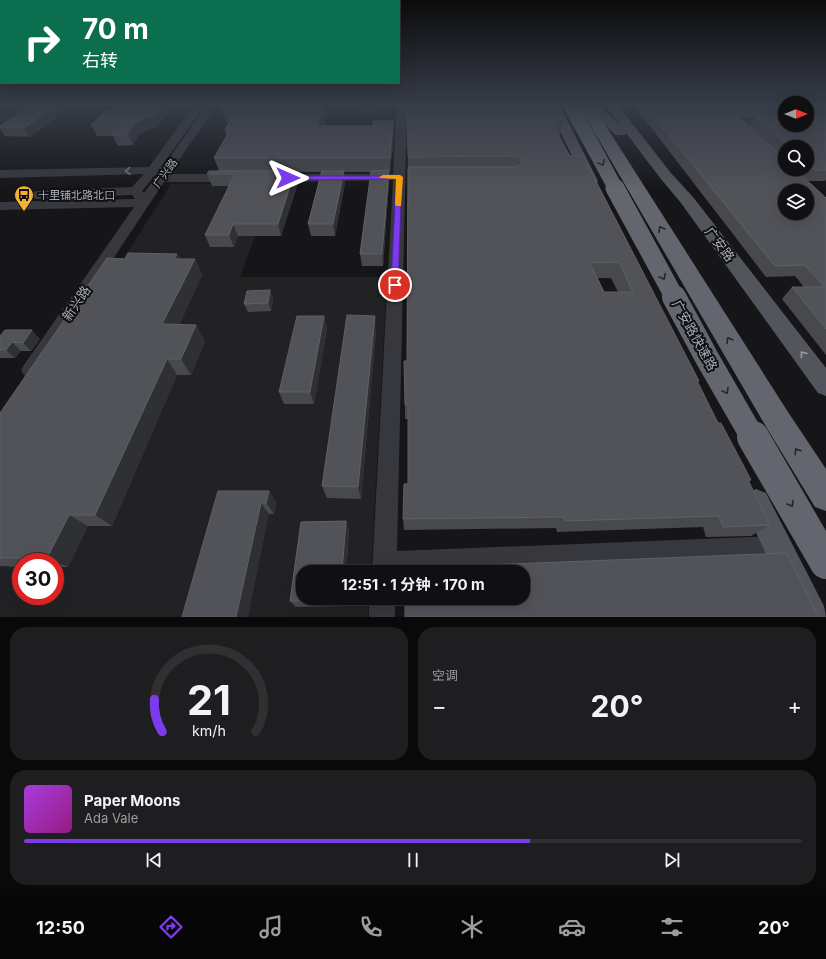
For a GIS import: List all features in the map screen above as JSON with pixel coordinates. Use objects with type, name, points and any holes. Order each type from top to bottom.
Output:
[{"type":"highway","name":"广安路快速路","points":[[586,133],[707,358],[826,563]]},
{"type":"highway","name":"广安路快速路","points":[[603,133],[778,421],[826,496]]},
{"type":"main road","points":[[568,133],[617,233]]},
{"type":"main road","points":[[570,133],[570,137]]},
{"type":"main road","points":[[622,133],[666,176]]},
{"type":"main road","name":"广安路","points":[[633,133],[666,176],[687,200],[826,386]]},
{"type":"main road","points":[[746,485],[813,617]]},
{"type":"street","name":"广兴路","points":[[160,173],[183,133]]},
{"type":"street","name":"广兴路","points":[[140,197],[191,133]]},
{"type":"street","points":[[384,565],[403,177],[402,133]]},
{"type":"street","points":[[0,174],[160,173],[241,178]]},
{"type":"street","points":[[265,178],[403,177]]},
{"type":"street","points":[[0,196],[140,197]]},
{"type":"street","points":[[0,206],[140,197]]},
{"type":"street","name":"新兴路","points":[[22,381],[140,197]]},
{"type":"street","points":[[443,565],[779,548]]},
{"type":"street","points":[[382,605],[382,617]]},
{"type":"shaded area","points":[[171,184],[274,184],[240,277],[387,277],[371,565],[296,565],[296,605],[369,605],[368,617],[0,617],[0,451]]},
{"type":"building","points":[[113,133],[129,133],[128,134],[112,135]]},
{"type":"building","points":[[228,133],[392,133],[390,158],[214,158]]},
{"type":"building","points":[[408,133],[558,133],[570,156],[583,156],[699,381],[697,381],[718,423],[721,423],[751,480],[748,480],[770,525],[723,527],[719,516],[565,521],[564,517],[403,519],[404,484],[408,484],[408,405],[405,405],[404,361],[407,361],[408,167],[515,167],[522,163],[520,158],[515,156],[408,157]],"holes":[[[619,262],[633,292],[604,292],[590,263]]]},
{"type":"building","points":[[667,133],[756,133],[778,153],[778,176],[802,176],[811,184],[778,184],[778,220],[814,220],[814,187],[826,198],[826,329],[792,287],[825,287],[805,265],[775,266]]},
{"type":"building","points":[[773,133],[826,133],[826,170],[815,170],[814,140],[781,140]]},
{"type":"building","points":[[389,170],[382,254],[360,254],[371,171]]},
{"type":"building","points":[[209,171],[295,171],[278,224],[233,224],[229,235],[205,235],[235,174],[207,174]]},
{"type":"building","points":[[322,171],[344,171],[333,224],[308,224]]},
{"type":"building","points":[[128,253],[177,254],[174,259],[195,259],[162,324],[196,325],[181,359],[167,359],[95,515],[69,515],[50,553],[12,553],[12,558],[0,558],[0,413],[107,258],[125,259]]},
{"type":"building","points":[[270,290],[268,303],[244,304],[247,291]]},
{"type":"building","points":[[347,315],[375,316],[358,487],[322,486]]},
{"type":"building","points":[[297,316],[324,316],[310,392],[279,392]]},
{"type":"building","points":[[5,330],[32,330],[23,343],[12,342],[6,350],[0,350],[0,336]]},
{"type":"building","points":[[218,491],[269,491],[266,503],[261,503],[236,617],[182,617]]},
{"type":"building","points":[[346,521],[343,565],[296,565],[296,601],[290,601],[301,522]]},
{"type":"building","points":[[787,553],[818,617],[405,617],[405,605],[530,605],[530,565],[487,565]]},
{"type":"slow traffic","points":[[383,177],[400,177],[399,204]]},
{"type":"place","name":"十里铺北路北口","points":[[24,212]]},
{"type":"route","points":[[288,178],[400,177],[395,285]]}]
